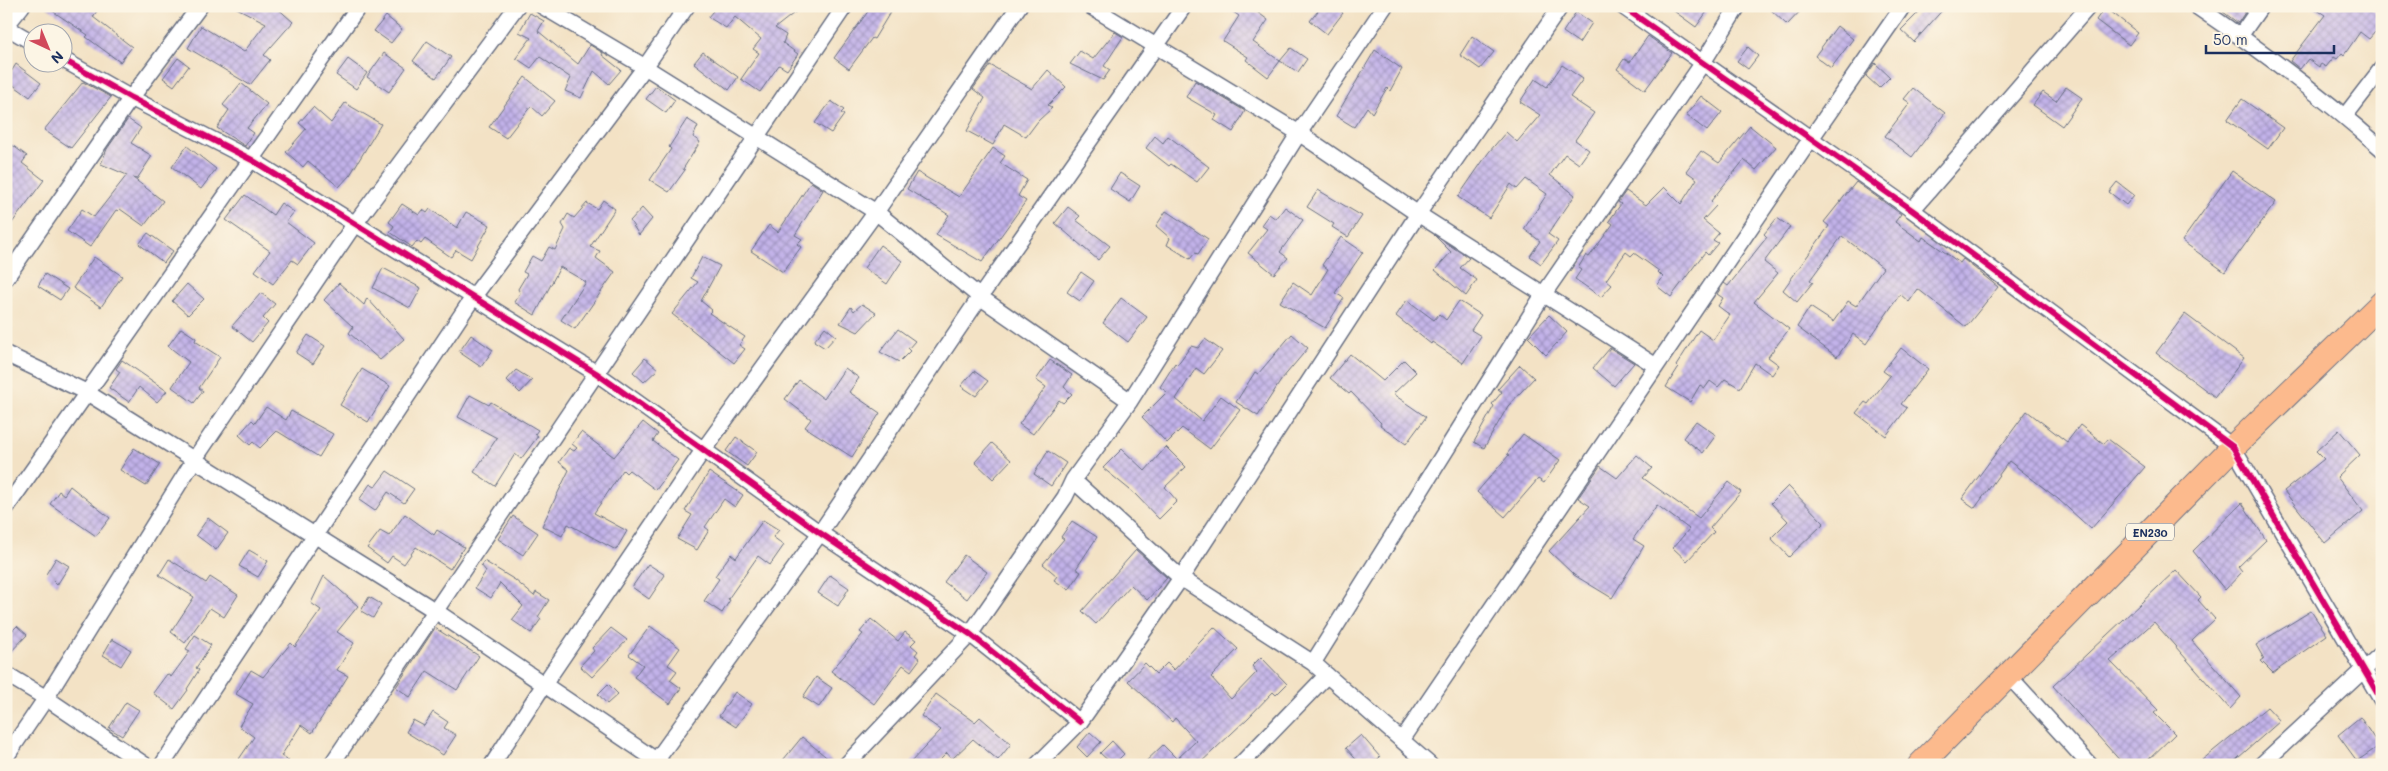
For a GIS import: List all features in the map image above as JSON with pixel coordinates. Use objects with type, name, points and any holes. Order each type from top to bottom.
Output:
[{"type":"main road","name":"EN230","points":[[1920,765],[2233,447],[2382,303]]},
{"type":"street","points":[[22,6],[6,27],[22,36]]},
{"type":"street","points":[[6,278],[131,98],[200,6]]},
{"type":"street","points":[[6,508],[359,6]]},
{"type":"street","points":[[6,757],[46,698],[194,460],[354,225],[517,6]]},
{"type":"street","points":[[542,6],[645,67],[876,212],[980,297],[1130,401]]},
{"type":"street","points":[[162,765],[474,296],[645,67],[687,6]]},
{"type":"street","points":[[330,765],[845,6]]},
{"type":"street","points":[[492,765],[545,683],[704,449],[876,212],[1019,6]]},
{"type":"street","points":[[1090,6],[1299,134],[1418,214],[1656,366]]},
{"type":"street","points":[[6,354],[86,392],[434,610],[545,683],[658,763],[820,533],[1154,45],[1184,6]]},
{"type":"street","points":[[846,765],[970,634],[1065,497],[1073,480],[1130,401],[1299,134],[1385,6]]},
{"type":"street","points":[[1037,765],[1080,722],[1180,578],[1418,214],[1562,6]]},
{"type":"street","points":[[1622,6],[1912,210],[2233,447],[2382,701]]},
{"type":"street","points":[[1313,663],[1543,295],[1702,64],[1738,6]]},
{"type":"street","points":[[1402,740],[1810,140],[1904,6]]},
{"type":"street","points":[[1912,210],[2089,6]]},
{"type":"street","points":[[2196,6],[2240,36],[2345,116],[2382,149]]},
{"type":"street","points":[[2240,36],[2261,6]]},
{"type":"street","points":[[72,65],[131,98],[252,160],[354,225],[474,296],[596,373],[820,533],[970,634],[1080,722]]},
{"type":"street","points":[[2345,116],[2382,68]]},
{"type":"street","points":[[1073,480],[1180,578],[1313,663],[1430,765]]},
{"type":"street","points":[[2261,765],[2382,653]]},
{"type":"street","points":[[6,674],[46,698],[146,765]]},
{"type":"street","points":[[1240,765],[1327,675]]},
{"type":"street","points":[[2009,676],[2090,765]]},
{"type":"building","points":[[45,6],[100,6],[93,17],[132,47],[120,62],[86,37],[88,35],[72,24],[72,22],[69,22]]},
{"type":"building","points":[[233,6],[275,6],[293,22],[264,55],[270,60],[250,85],[188,48],[201,26],[244,52],[266,23]]},
{"type":"building","points":[[717,6],[803,6],[775,28],[786,35],[783,43],[798,54],[787,70],[779,65],[760,92],[741,79],[759,53],[753,49],[761,39],[735,17],[726,28],[708,17]]},
{"type":"building","points":[[872,6],[894,6],[874,39],[872,38],[849,69],[834,58]]},
{"type":"building","points":[[1225,6],[1249,6],[1268,20],[1253,42],[1280,61],[1268,77],[1246,60],[1248,57],[1223,41],[1239,16]]},
{"type":"building","points":[[1322,6],[1335,6],[1343,13],[1327,34],[1310,21]]},
{"type":"building","points":[[1667,6],[1711,6],[1696,27]]},
{"type":"building","points":[[1767,6],[1805,6],[1787,25]]},
{"type":"building","points":[[1925,6],[1946,6],[1914,42],[1901,30]]},
{"type":"building","points":[[2215,6],[2249,6],[2238,23]]},
{"type":"building","points":[[2311,6],[2369,6],[2382,17],[2382,24],[2369,39],[2360,32],[2344,55],[2342,53],[2337,59],[2334,57],[2326,67],[2321,64],[2319,67],[2308,59],[2300,69],[2290,61],[2325,15]]},
{"type":"building","points":[[2105,7],[2138,33],[2129,45],[2096,20]]},
{"type":"building","points":[[1576,12],[1592,23],[1579,43],[1563,32]]},
{"type":"building","points":[[530,13],[544,21],[538,31],[578,64],[590,45],[603,53],[602,55],[621,70],[609,84],[594,71],[581,98],[565,91],[571,78],[540,57],[531,68],[516,58],[531,38],[519,32]]},
{"type":"building","points":[[386,16],[402,29],[391,43],[374,31]]},
{"type":"building","points":[[1837,26],[1853,39],[1831,68],[1815,56]]},
{"type":"building","points":[[1115,32],[1123,37],[1104,66],[1110,70],[1103,80],[1070,64],[1080,51],[1093,59]]},
{"type":"building","points":[[1472,36],[1494,52],[1480,69],[1460,55]]},
{"type":"building","points":[[1648,36],[1672,53],[1645,90],[1617,69],[1624,59],[1630,62]]},
{"type":"building","points":[[427,41],[451,57],[436,78],[413,61]]},
{"type":"building","points":[[1748,47],[1758,56],[1748,69],[1737,61]]},
{"type":"building","points":[[1291,48],[1307,59],[1298,72],[1280,61]]},
{"type":"building","points":[[1375,50],[1402,69],[1390,91],[1387,88],[1372,113],[1367,107],[1354,127],[1336,116]]},
{"type":"building","points":[[703,52],[738,77],[729,90],[694,63]]},
{"type":"building","points":[[384,53],[406,68],[389,92],[367,77]]},
{"type":"building","points":[[178,58],[189,66],[174,86],[163,78]]},
{"type":"building","points":[[348,59],[367,73],[356,89],[336,75]]},
{"type":"building","points":[[1875,63],[1890,77],[1879,88],[1866,76]]},
{"type":"building","points":[[16,64],[22,69],[22,72],[27,72],[41,83],[30,97],[6,80]]},
{"type":"building","points":[[990,65],[1032,89],[1048,70],[1066,87],[1048,105],[1052,108],[1038,121],[1026,137],[1004,124],[993,145],[967,131],[985,98],[973,89]]},
{"type":"building","points":[[1562,65],[1583,79],[1570,97],[1594,113],[1575,140],[1589,150],[1579,164],[1565,154],[1550,175],[1575,195],[1548,234],[1558,241],[1541,264],[1530,256],[1540,241],[1524,229],[1547,194],[1526,179],[1517,189],[1511,184],[1489,218],[1458,197],[1489,152],[1506,132],[1517,142],[1540,115],[1520,102],[1535,79],[1547,87]]},
{"type":"building","points":[[525,77],[555,101],[542,116],[531,106],[506,138],[489,127]]},
{"type":"building","points":[[1195,81],[1245,111],[1233,132],[1214,120],[1217,115],[1186,97]]},
{"type":"building","points":[[83,82],[111,97],[71,148],[44,130]]},
{"type":"building","points":[[241,83],[267,104],[247,128],[254,133],[245,146],[217,128],[229,110],[223,105]]},
{"type":"building","points":[[656,86],[675,100],[666,113],[646,99]]},
{"type":"building","points":[[2066,87],[2082,98],[2062,126],[2033,105],[2043,92],[2056,101]]},
{"type":"building","points":[[1913,88],[1945,113],[1912,157],[1885,136],[1910,103],[1904,99]]},
{"type":"building","points":[[1701,96],[1722,112],[1707,131],[1686,115]]},
{"type":"building","points":[[2242,99],[2283,128],[2268,149],[2227,120]]},
{"type":"building","points":[[831,101],[844,110],[841,113],[844,115],[831,133],[815,123]]},
{"type":"building","points":[[345,103],[381,124],[350,175],[339,187],[308,161],[303,167],[286,152],[306,129],[299,123],[313,107],[331,123]]},
{"type":"building","points":[[128,119],[141,128],[131,143],[152,156],[137,179],[133,178],[163,201],[144,226],[120,209],[116,210],[90,247],[67,231],[82,209],[94,217],[127,175],[101,164],[107,149]]},
{"type":"building","points":[[687,119],[698,126],[693,137],[700,142],[683,169],[685,170],[669,192],[650,180],[671,149],[669,147]]},
{"type":"building","points":[[1750,126],[1776,147],[1756,170],[1744,160],[1711,201],[1716,206],[1703,220],[1719,233],[1713,240],[1718,243],[1708,255],[1705,252],[1671,297],[1657,286],[1663,277],[1659,271],[1634,253],[1631,256],[1626,252],[1606,280],[1612,285],[1601,297],[1575,279],[1581,270],[1578,268],[1586,255],[1589,257],[1613,224],[1609,221],[1621,204],[1618,202],[1626,191],[1646,205],[1664,187],[1681,204],[1697,179],[1686,171],[1701,151],[1719,163]]},
{"type":"building","points":[[1155,136],[1163,143],[1168,136],[1209,167],[1197,182],[1171,164],[1169,166],[1146,148]]},
{"type":"building","points":[[12,145],[27,156],[22,163],[44,180],[6,231],[6,154]]},
{"type":"building","points":[[187,146],[216,169],[201,189],[172,167]]},
{"type":"building","points":[[993,148],[1005,156],[1000,163],[1027,180],[1018,196],[1026,201],[982,262],[936,235],[949,215],[907,189],[917,172],[959,197]]},
{"type":"building","points":[[2232,171],[2276,202],[2225,272],[2182,241]]},
{"type":"building","points":[[1120,173],[1140,186],[1130,202],[1110,189]]},
{"type":"building","points":[[811,182],[823,190],[795,235],[802,239],[797,244],[801,247],[783,272],[751,251],[769,225],[778,232]]},
{"type":"building","points":[[1856,182],[1901,214],[1895,222],[1921,241],[1923,237],[1960,263],[1963,259],[1998,287],[1966,327],[1918,289],[1909,302],[1900,294],[1866,344],[1853,334],[1837,357],[1797,327],[1810,307],[1833,322],[1848,301],[1856,306],[1883,268],[1842,236],[1810,280],[1813,282],[1797,302],[1783,290],[1829,226],[1824,222]]},
{"type":"building","points":[[2117,182],[2134,195],[2126,205],[2109,192]]},
{"type":"building","points":[[1318,190],[1362,216],[1348,237],[1332,227],[1334,224],[1307,207]]},
{"type":"building","points":[[245,195],[273,215],[281,203],[294,212],[286,222],[314,243],[298,264],[292,260],[273,284],[255,271],[270,251],[226,220]]},
{"type":"building","points":[[603,200],[615,209],[590,247],[600,251],[596,258],[615,272],[575,329],[561,320],[586,282],[560,267],[535,315],[514,302],[520,293],[518,289],[527,274],[523,272],[532,256],[541,261],[549,247],[555,250],[565,229],[562,224],[568,214],[574,218],[587,203],[597,209]]},
{"type":"building","points":[[402,204],[419,215],[423,210],[427,213],[430,209],[457,228],[466,212],[490,225],[471,259],[456,250],[451,257],[425,239],[421,244],[417,241],[412,247],[390,232],[394,226],[389,222]]},
{"type":"building","points":[[1068,207],[1080,216],[1076,220],[1110,246],[1098,260],[1055,223]]},
{"type":"building","points":[[1285,207],[1303,220],[1280,252],[1288,258],[1274,274],[1248,253],[1267,229],[1261,225],[1269,214],[1276,219]]},
{"type":"building","points":[[642,208],[652,219],[639,235],[630,221]]},
{"type":"building","points":[[1166,211],[1208,239],[1198,254],[1195,253],[1190,259],[1167,245],[1170,238],[1156,226]]},
{"type":"building","points":[[1777,218],[1790,227],[1764,262],[1778,273],[1754,302],[1789,329],[1768,357],[1779,365],[1772,375],[1755,363],[1740,388],[1725,379],[1718,387],[1710,381],[1705,388],[1700,385],[1690,402],[1666,387],[1678,368],[1676,366],[1699,330],[1713,340],[1730,315],[1718,306],[1723,298],[1717,294],[1724,283],[1728,286],[1767,237],[1764,234]]},
{"type":"building","points":[[148,233],[173,251],[164,263],[139,244]]},
{"type":"building","points":[[1434,235],[1469,258],[1460,268],[1477,280],[1466,296],[1435,270],[1451,252]]},
{"type":"building","points":[[1341,237],[1363,252],[1335,293],[1344,298],[1325,328],[1280,302],[1293,282],[1312,295],[1328,269],[1322,265]]},
{"type":"building","points":[[880,245],[902,261],[887,284],[864,268]]},
{"type":"building","points":[[94,257],[122,276],[101,307],[73,288]]},
{"type":"building","points":[[702,257],[720,266],[701,301],[712,310],[709,313],[745,337],[739,345],[745,349],[734,363],[672,314],[698,282],[691,278]]},
{"type":"building","points":[[383,268],[421,288],[410,308],[373,288]]},
{"type":"building","points":[[1081,272],[1094,281],[1080,301],[1067,292]]},
{"type":"building","points":[[45,274],[68,289],[60,300],[38,286]]},
{"type":"building","points":[[339,283],[364,305],[367,298],[404,339],[380,360],[349,333],[353,327],[324,300]]},
{"type":"building","points":[[187,284],[204,299],[188,315],[172,301]]},
{"type":"building","points":[[261,293],[275,304],[263,318],[268,323],[252,342],[232,326]]},
{"type":"building","points":[[1121,298],[1147,317],[1128,342],[1103,323]]},
{"type":"building","points":[[1407,300],[1434,320],[1439,314],[1446,320],[1459,301],[1481,315],[1471,330],[1481,336],[1463,363],[1432,342],[1431,344],[1396,316]]},
{"type":"building","points":[[862,304],[876,313],[858,332],[840,323],[851,307],[854,311]]},
{"type":"building","points":[[2185,314],[2244,358],[2215,397],[2156,353]]},
{"type":"building","points":[[1549,315],[1567,332],[1546,355],[1528,337]]},
{"type":"building","points":[[825,327],[836,336],[825,348],[814,341]]},
{"type":"building","points":[[181,328],[196,338],[195,341],[220,357],[199,388],[203,391],[194,403],[172,387],[189,362],[168,346]]},
{"type":"building","points":[[898,329],[915,341],[908,349],[910,351],[899,362],[880,352]]},
{"type":"building","points":[[1292,334],[1308,348],[1282,379],[1258,416],[1236,402],[1255,372],[1258,374]]},
{"type":"building","points":[[308,335],[325,346],[313,364],[296,353]]},
{"type":"building","points":[[471,335],[493,350],[481,367],[459,352]]},
{"type":"building","points":[[1205,339],[1222,351],[1204,374],[1196,368],[1176,399],[1202,421],[1221,396],[1240,410],[1210,449],[1182,428],[1167,443],[1142,417],[1167,392],[1160,387],[1175,363],[1177,365],[1191,346],[1198,348]]},
{"type":"building","points":[[1610,348],[1634,363],[1614,386],[1593,368]]},
{"type":"building","points":[[1901,348],[1928,369],[1901,404],[1907,408],[1886,436],[1856,413],[1865,402],[1868,404],[1890,376],[1883,371]]},
{"type":"building","points":[[1350,354],[1383,381],[1404,360],[1416,372],[1393,394],[1426,417],[1406,444],[1380,425],[1381,423],[1351,392],[1349,394],[1330,378]]},
{"type":"building","points":[[645,358],[658,369],[644,382],[633,372]]},
{"type":"building","points":[[122,360],[167,391],[157,402],[139,387],[129,402],[109,388],[120,372],[116,369]]},
{"type":"building","points":[[1050,360],[1072,375],[1064,387],[1072,394],[1063,403],[1059,400],[1033,434],[1019,424],[1046,387],[1036,380]]},
{"type":"building","points":[[1520,365],[1534,378],[1508,406],[1484,448],[1474,442],[1494,406],[1492,404],[1502,392],[1498,389]]},
{"type":"building","points":[[845,368],[859,378],[849,392],[880,413],[852,457],[805,427],[811,419],[785,399],[799,380],[824,399]]},
{"type":"building","points":[[362,369],[390,386],[368,422],[340,405]]},
{"type":"building","points":[[516,370],[532,380],[520,393],[507,380]]},
{"type":"building","points":[[974,371],[988,381],[976,396],[961,386]]},
{"type":"building","points":[[470,395],[489,405],[491,402],[538,430],[535,434],[538,436],[521,459],[515,454],[495,486],[474,472],[497,438],[458,417]]},
{"type":"building","points":[[266,407],[286,420],[291,411],[333,434],[319,457],[277,431],[260,448],[253,442],[250,445],[239,435],[252,420],[255,423]]},
{"type":"building","points":[[2027,411],[2067,442],[2080,425],[2104,444],[2108,439],[2145,467],[2091,529],[2058,499],[2009,461],[1975,508],[1962,499]]},
{"type":"building","points":[[1696,421],[1716,435],[1703,453],[1683,438]]},
{"type":"building","points":[[643,422],[658,434],[653,441],[678,460],[656,490],[629,470],[626,473],[623,470],[594,513],[627,531],[616,550],[568,524],[562,536],[542,526],[569,470],[559,462],[569,448],[574,451],[577,448],[572,444],[581,432],[614,457]]},
{"type":"building","points":[[2339,430],[2360,455],[2337,477],[2363,511],[2325,543],[2284,491],[2324,459],[2316,451]]},
{"type":"building","points":[[1523,434],[1560,460],[1544,483],[1538,479],[1505,517],[1477,492],[1509,455],[1507,454]]},
{"type":"building","points":[[736,437],[757,452],[747,466],[726,451]]},
{"type":"building","points":[[992,443],[1011,460],[993,479],[975,462]]},
{"type":"building","points":[[1166,447],[1186,467],[1165,487],[1177,501],[1159,519],[1135,494],[1103,468],[1122,449],[1145,471]]},
{"type":"building","points":[[134,448],[160,464],[146,486],[120,470]]},
{"type":"building","points":[[1048,451],[1066,463],[1051,486],[1034,474]]},
{"type":"building","points":[[1637,455],[1652,468],[1643,478],[1699,518],[1729,482],[1741,492],[1710,528],[1714,532],[1687,561],[1673,548],[1689,529],[1657,505],[1633,539],[1644,546],[1612,598],[1574,575],[1549,551],[1590,506],[1578,498],[1600,466],[1617,478]]},
{"type":"building","points":[[387,471],[414,489],[404,503],[388,492],[375,511],[359,500],[370,484],[375,487]]},
{"type":"building","points":[[709,472],[743,495],[735,507],[724,499],[705,527],[709,530],[697,550],[677,539],[692,515],[685,511]]},
{"type":"building","points":[[70,486],[110,518],[96,536],[50,504],[59,491],[64,495]]},
{"type":"building","points":[[1788,486],[1824,523],[1789,557],[1771,538],[1788,521],[1771,503]]},
{"type":"building","points":[[2242,503],[2266,540],[2238,567],[2242,572],[2225,590],[2193,551]]},
{"type":"building","points":[[405,514],[434,535],[437,530],[464,547],[450,569],[416,547],[404,564],[392,556],[387,563],[367,548],[380,531],[389,536]]},
{"type":"building","points":[[513,516],[538,533],[523,555],[498,539]]},
{"type":"building","points":[[208,518],[228,533],[216,550],[196,535]]},
{"type":"building","points":[[763,520],[779,530],[773,537],[784,545],[770,565],[758,556],[728,599],[730,600],[722,613],[704,601],[719,579],[715,576],[731,554],[736,558]]},
{"type":"building","points":[[1072,521],[1097,537],[1076,569],[1081,572],[1069,590],[1054,580],[1057,576],[1043,564],[1064,539],[1061,537]]},
{"type":"building","points":[[249,550],[268,561],[258,577],[239,566]]},
{"type":"building","points":[[1136,550],[1167,578],[1147,600],[1131,585],[1096,624],[1082,611]]},
{"type":"building","points":[[964,555],[987,572],[967,599],[944,582]]},
{"type":"building","points":[[56,558],[69,566],[57,585],[46,574]]},
{"type":"building","points":[[169,559],[206,583],[210,577],[238,595],[224,617],[210,608],[185,643],[171,632],[194,597],[159,575]]},
{"type":"building","points":[[484,561],[515,580],[534,596],[536,592],[549,600],[538,617],[541,619],[531,633],[512,620],[523,606],[500,583],[491,598],[475,588],[486,571],[481,565]]},
{"type":"building","points":[[648,564],[665,575],[649,599],[632,587]]},
{"type":"building","points":[[2176,570],[2201,597],[2198,600],[2215,619],[2192,641],[2241,697],[2230,709],[2154,622],[2110,661],[2158,710],[2154,713],[2175,734],[2143,765],[2124,765],[2053,686]]},
{"type":"building","points":[[830,575],[849,588],[838,606],[818,593]]},
{"type":"building","points":[[324,576],[358,606],[337,632],[354,643],[337,670],[348,676],[312,733],[301,725],[281,756],[295,765],[235,765],[254,737],[239,726],[253,704],[236,694],[251,670],[263,677],[291,643],[295,647],[321,610],[311,603]]},
{"type":"building","points":[[369,597],[381,604],[373,618],[361,611]]},
{"type":"building","points":[[2311,611],[2327,635],[2273,673],[2261,661],[2264,659],[2256,645]]},
{"type":"building","points":[[871,619],[898,641],[905,632],[916,640],[911,645],[918,651],[915,655],[920,659],[911,671],[903,665],[874,704],[831,671],[863,634],[860,632]]},
{"type":"building","points":[[17,626],[27,635],[6,657],[6,637]]},
{"type":"building","points":[[650,626],[680,648],[668,665],[677,671],[670,680],[681,688],[670,704],[634,677],[643,665],[629,655]]},
{"type":"building","points":[[1214,627],[1238,649],[1211,677],[1231,699],[1257,672],[1252,666],[1261,657],[1287,684],[1276,695],[1273,692],[1198,765],[1142,765],[1163,745],[1177,759],[1196,741],[1175,718],[1172,722],[1128,681],[1145,663],[1156,674],[1167,663],[1174,670]]},
{"type":"building","points":[[435,628],[479,656],[457,690],[427,671],[410,697],[396,687]]},
{"type":"building","points":[[611,628],[627,640],[592,677],[580,666],[594,651],[592,648]]},
{"type":"building","points":[[195,635],[211,645],[196,668],[199,670],[188,690],[174,709],[153,693],[167,674],[171,677],[190,651],[186,649]]},
{"type":"building","points":[[112,639],[131,650],[121,666],[103,655]]},
{"type":"building","points":[[816,677],[832,688],[819,707],[803,697]]},
{"type":"building","points":[[608,684],[618,694],[607,704],[598,694]]},
{"type":"building","points":[[735,692],[752,704],[736,727],[719,716]]},
{"type":"building","points":[[936,694],[975,722],[980,717],[1011,744],[998,760],[973,739],[952,759],[947,753],[935,765],[908,765],[941,730],[921,716]]},
{"type":"building","points":[[126,702],[139,710],[122,736],[109,728]]},
{"type":"building","points":[[2267,707],[2280,721],[2230,765],[2196,765]]},
{"type":"building","points":[[433,712],[448,722],[444,728],[456,735],[443,755],[406,732],[413,720],[424,726]]},
{"type":"building","points":[[2360,717],[2379,746],[2357,761],[2338,735]]},
{"type":"building","points":[[1090,732],[1101,742],[1087,757],[1077,747]]},
{"type":"building","points":[[1361,735],[1380,757],[1371,765],[1361,765],[1346,748]]},
{"type":"building","points":[[802,737],[836,765],[779,765]]},
{"type":"building","points":[[1112,741],[1124,754],[1113,765],[1100,753]]},
{"type":"cycle path","points":[[1622,6],[1912,210],[2233,447],[2382,701]]},
{"type":"cycle path","points":[[72,65],[131,98],[252,160],[596,373],[820,533],[970,634],[1080,722]]}]
